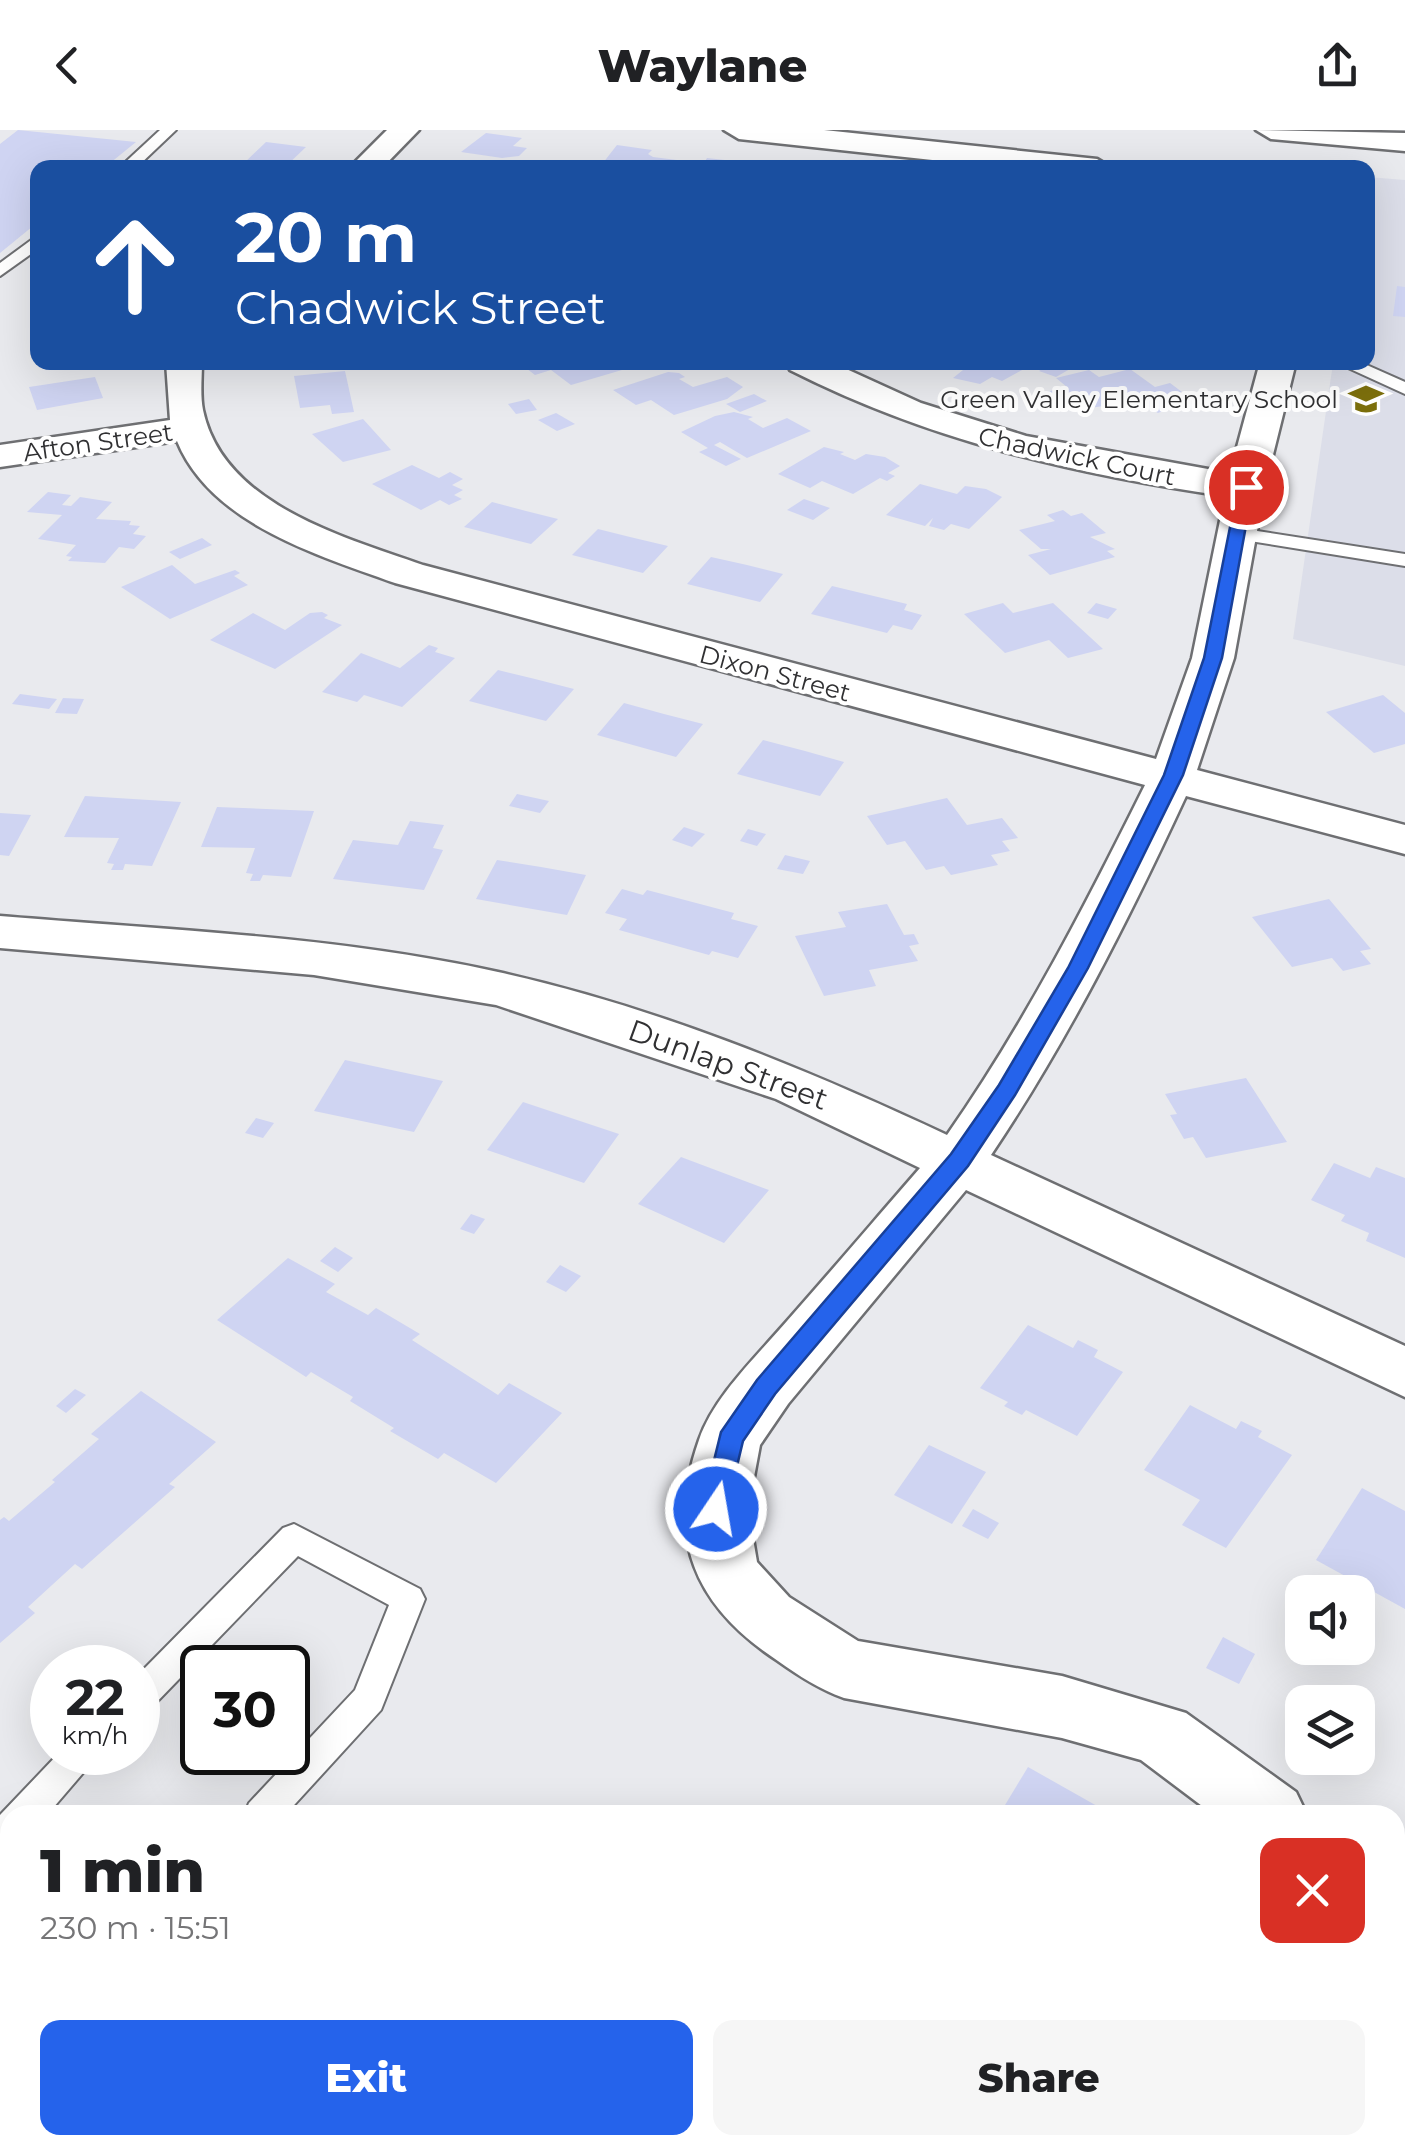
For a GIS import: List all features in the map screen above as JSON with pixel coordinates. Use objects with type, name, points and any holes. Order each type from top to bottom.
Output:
[{"type":"street","points":[[372,160],[404,130]]},
{"type":"street","points":[[738,130],[1021,160]]},
{"type":"street","points":[[1271,130],[1405,142]]},
{"type":"street","name":"Afton Street","points":[[0,456],[190,428],[185,370]]},
{"type":"street","name":"Chadwick Court","points":[[817,370],[882,404],[978,437],[1110,467],[1246,487]]},
{"type":"street","points":[[1257,1805],[1161,1735],[1062,1707],[844,1668],[766,1617],[726,1573],[716,1509],[730,1439],[766,1387],[960,1160],[1008,1090],[1078,968],[1173,775],[1213,658],[1246,487],[1276,370]]},
{"type":"street","name":"Dixon Street","points":[[190,428],[212,469],[259,512],[409,574],[1405,840]]},
{"type":"street","name":"Dunlap Street","points":[[0,932],[314,958],[497,988],[574,1009],[795,1086],[960,1160],[1405,1373]]},
{"type":"lane","points":[[135,160],[169,130]]},
{"type":"lane","points":[[0,271],[30,247]]},
{"type":"lane","points":[[1362,370],[1405,389]]},
{"type":"lane","points":[[1238,534],[1405,558]]},
{"type":"lane","points":[[160,1675],[294,1538],[408,1599],[369,1699],[271,1805]]},
{"type":"lane","points":[[33,1805],[62,1775]]},
{"type":"shaded area","name":"Green Valley Elementary School","points":[[1375,178],[1405,180],[1405,666],[1293,639],[1332,370],[1375,370]]},
{"type":"building","points":[[18,130],[136,142],[114,160],[30,160],[30,229],[0,253],[0,144]]},
{"type":"building","points":[[486,133],[522,138],[513,146],[527,148],[519,156],[502,158],[461,152]]},
{"type":"building","points":[[266,142],[306,147],[292,160],[247,160]]},
{"type":"building","points":[[617,145],[652,150],[648,154],[653,157],[677,160],[605,160]]},
{"type":"building","points":[[1397,286],[1405,287],[1405,317],[1393,316]]},
{"type":"building","points":[[551,370],[622,370],[571,385]]},
{"type":"building","points":[[963,370],[1022,370],[1002,381],[992,377],[980,384],[953,378]]},
{"type":"building","points":[[1041,370],[1068,370],[1056,377]]},
{"type":"building","points":[[1089,370],[1099,377],[1131,370],[1155,387],[1170,383],[1182,392],[1169,395],[1177,405],[1158,413],[1131,396],[1116,404],[1071,411],[1046,392],[1067,387],[1056,378]]},
{"type":"building","points":[[345,371],[354,412],[332,414],[330,405],[300,408],[294,376]]},
{"type":"building","points":[[668,372],[679,373],[685,377],[679,379],[693,387],[727,377],[743,387],[727,399],[674,415],[651,400],[636,405],[613,390]]},
{"type":"building","points":[[95,377],[103,398],[37,410],[29,387]]},
{"type":"building","points":[[754,394],[767,401],[740,412],[726,404]]},
{"type":"building","points":[[529,399],[537,410],[516,414],[508,404]]},
{"type":"building","points":[[734,412],[753,417],[748,419],[763,428],[787,418],[811,431],[747,458],[720,442],[714,445],[741,459],[726,466],[699,452],[708,448],[681,432]]},
{"type":"building","points":[[556,413],[575,424],[557,431],[538,420]]},
{"type":"building","points":[[363,419],[391,450],[343,462],[312,434]]},
{"type":"building","points":[[824,447],[844,452],[840,454],[855,460],[866,454],[885,457],[900,466],[888,473],[895,476],[887,481],[880,478],[853,494],[822,481],[810,488],[778,474]]},
{"type":"building","points":[[412,465],[439,478],[450,472],[463,479],[452,485],[463,490],[454,495],[462,499],[449,505],[440,500],[421,510],[372,484]]},
{"type":"building","points":[[920,484],[957,494],[965,486],[986,489],[1002,497],[969,529],[951,524],[944,530],[929,526],[933,518],[925,526],[886,515]]},
{"type":"building","points":[[48,492],[71,495],[62,505],[71,506],[80,497],[112,502],[96,519],[131,521],[129,525],[140,526],[133,534],[146,536],[134,549],[119,547],[105,563],[68,561],[72,557],[66,556],[76,545],[38,539],[62,515],[27,512]]},
{"type":"building","points":[[804,499],[830,508],[813,520],[787,510]]},
{"type":"building","points":[[492,502],[558,519],[531,544],[464,527]]},
{"type":"building","points":[[1063,510],[1071,516],[1082,513],[1106,533],[1090,537],[1115,549],[1107,551],[1115,557],[1050,575],[1028,555],[1051,549],[1041,549],[1019,530],[1055,521],[1047,515]]},
{"type":"building","points":[[598,529],[668,546],[643,573],[572,555]]},
{"type":"building","points":[[202,538],[212,545],[180,559],[169,552]]},
{"type":"building","points":[[711,557],[783,574],[760,602],[687,584]]},
{"type":"building","points":[[172,565],[195,584],[235,570],[240,573],[234,576],[248,585],[170,619],[121,587]]},
{"type":"building","points":[[832,586],[907,604],[904,610],[922,615],[912,630],[893,625],[887,633],[811,614]]},
{"type":"building","points":[[1003,603],[1013,613],[1053,603],[1103,649],[1068,658],[1049,640],[1005,653],[964,614]]},
{"type":"building","points":[[1096,603],[1117,609],[1108,619],[1087,613]]},
{"type":"building","points":[[253,613],[285,630],[310,613],[328,615],[324,618],[342,625],[275,669],[210,640]]},
{"type":"building","points":[[429,645],[438,648],[435,652],[455,658],[402,707],[364,695],[357,702],[322,692],[361,653],[400,668]]},
{"type":"building","points":[[498,670],[574,689],[546,721],[469,701]]},
{"type":"building","points":[[20,694],[57,699],[49,709],[12,704]]},
{"type":"building","points":[[1383,695],[1405,713],[1405,744],[1374,753],[1326,712]]},
{"type":"building","points":[[63,698],[84,699],[77,714],[55,713]]},
{"type":"building","points":[[624,703],[703,724],[676,757],[597,735]]},
{"type":"building","points":[[763,740],[844,762],[820,796],[737,774]]},
{"type":"building","points":[[517,794],[549,801],[540,813],[509,806]]},
{"type":"building","points":[[85,796],[181,802],[152,866],[125,864],[123,870],[111,870],[114,864],[107,863],[119,838],[64,837]]},
{"type":"building","points":[[947,798],[967,825],[1002,818],[1018,838],[1002,841],[1010,851],[991,855],[998,865],[951,875],[944,866],[926,870],[905,841],[887,845],[867,816]]},
{"type":"building","points":[[217,807],[314,811],[291,877],[263,875],[260,881],[250,881],[253,874],[246,873],[255,848],[201,847]]},
{"type":"building","points":[[0,813],[31,815],[9,856],[0,855]]},
{"type":"building","points":[[410,821],[444,825],[433,848],[443,850],[424,890],[333,879],[353,840],[398,845]]},
{"type":"building","points":[[684,827],[705,834],[692,847],[672,840]]},
{"type":"building","points":[[748,829],[766,834],[757,846],[740,841]]},
{"type":"building","points":[[785,855],[810,861],[803,874],[777,869]]},
{"type":"building","points":[[497,860],[586,875],[567,915],[476,899]]},
{"type":"building","points":[[622,889],[643,895],[647,890],[734,913],[731,919],[758,926],[738,958],[712,951],[709,955],[619,930],[627,919],[605,913]]},
{"type":"building","points":[[1329,899],[1371,949],[1360,951],[1371,964],[1343,971],[1332,958],[1292,967],[1252,917]]},
{"type":"building","points":[[887,904],[904,935],[914,934],[919,944],[909,946],[918,961],[869,970],[876,986],[824,996],[795,936],[846,927],[838,912]]},
{"type":"building","points":[[345,1060],[443,1081],[414,1132],[314,1111]]},
{"type":"building","points":[[1246,1078],[1287,1142],[1206,1158],[1193,1137],[1184,1139],[1170,1115],[1177,1114],[1165,1094]]},
{"type":"building","points":[[523,1102],[619,1134],[584,1183],[487,1150]]},
{"type":"building","points":[[256,1118],[274,1123],[263,1138],[245,1133]]},
{"type":"building","points":[[681,1157],[769,1190],[724,1243],[638,1204]]},
{"type":"building","points":[[1334,1163],[1370,1178],[1376,1167],[1405,1178],[1405,1258],[1366,1241],[1369,1233],[1341,1221],[1345,1215],[1311,1200]]},
{"type":"building","points":[[471,1214],[485,1219],[474,1234],[460,1229]]},
{"type":"building","points":[[335,1247],[353,1258],[338,1272],[320,1261]]},
{"type":"building","points":[[288,1258],[335,1284],[326,1292],[368,1315],[376,1308],[420,1334],[412,1340],[498,1395],[509,1383],[562,1413],[496,1483],[444,1453],[438,1459],[390,1431],[394,1428],[350,1401],[353,1397],[311,1372],[306,1377],[217,1320]]},
{"type":"building","points":[[560,1265],[581,1276],[566,1292],[546,1282]]},
{"type":"building","points":[[1028,1325],[1073,1348],[1078,1340],[1098,1350],[1094,1357],[1123,1372],[1077,1436],[1026,1410],[1022,1415],[1004,1406],[1008,1402],[980,1388]]},
{"type":"building","points":[[75,1389],[86,1395],[66,1413],[56,1406]]},
{"type":"building","points":[[141,1391],[216,1442],[169,1484],[175,1487],[82,1569],[75,1564],[28,1607],[35,1613],[0,1643],[0,1520],[4,1517],[9,1521],[55,1482],[52,1480],[99,1439],[91,1434]]},
{"type":"building","points":[[1190,1405],[1236,1429],[1241,1421],[1262,1431],[1258,1437],[1292,1455],[1226,1548],[1182,1525],[1200,1500],[1144,1470]]},
{"type":"building","points":[[929,1445],[986,1472],[952,1524],[894,1495]]},
{"type":"building","points":[[1362,1488],[1405,1511],[1405,1609],[1375,1592],[1375,1575],[1343,1575],[1316,1560]]},
{"type":"building","points":[[973,1509],[999,1523],[988,1539],[962,1526]]},
{"type":"building","points":[[1223,1637],[1255,1654],[1239,1684],[1206,1668]]},
{"type":"building","points":[[1028,1767],[1095,1805],[1005,1805]]},
{"type":"place","name":"Green Valley Elementary School","points":[[1366,399]]},
{"type":"route","points":[[716,1509],[730,1439],[766,1387],[960,1160],[1008,1090],[1078,968],[1173,775],[1213,658],[1246,487]]}]
